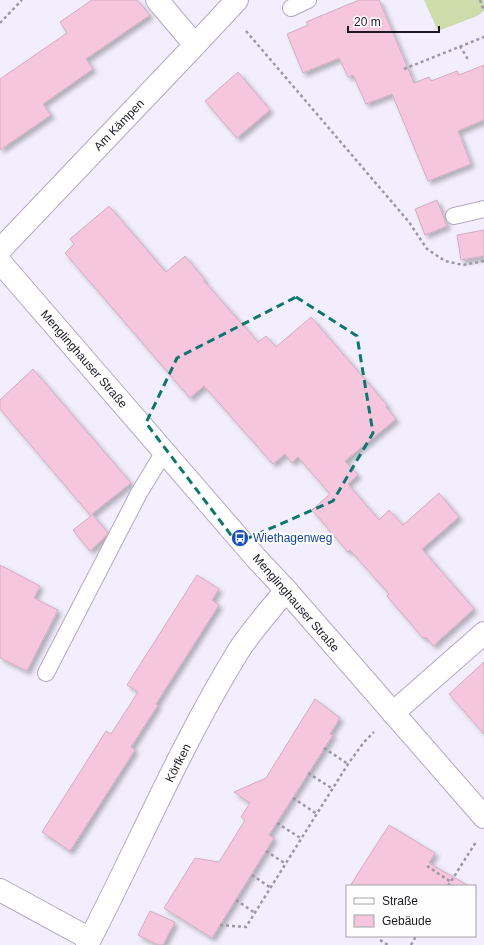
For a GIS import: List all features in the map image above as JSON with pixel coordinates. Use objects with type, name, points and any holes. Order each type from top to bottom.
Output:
[{"type":"street","points":[[157,0],[195,46]]},
{"type":"street","name":"Am Kämpen","points":[[0,250],[195,46],[232,5]]},
{"type":"street","name":"Menglinghauser Straße","points":[[0,262],[256,558],[286,590],[393,713],[482,826]]},
{"type":"street","name":"Körfken","points":[[89,942],[183,752],[240,649],[286,590]]},
{"type":"street","points":[[393,713],[484,633]]},
{"type":"street","points":[[0,890],[89,942]]},
{"type":"lane","points":[[291,8],[308,0]]},
{"type":"lane","points":[[454,216],[484,209]]},
{"type":"lane","points":[[46,673],[139,493],[164,452]]},
{"type":"path","points":[[0,23],[22,0]]},
{"type":"path","points":[[480,0],[484,11]]},
{"type":"path","points":[[232,5],[294,87],[409,222],[426,249],[445,261],[463,264],[484,261]]},
{"type":"path","points":[[404,69],[484,36]]},
{"type":"path","points":[[460,46],[469,61]]},
{"type":"path","points":[[220,925],[246,927],[348,764],[364,742]]},
{"type":"path","points":[[324,748],[348,764]]},
{"type":"path","points":[[308,773],[333,789]]},
{"type":"path","points":[[293,798],[317,814]]},
{"type":"path","points":[[277,823],[302,839]]},
{"type":"path","points":[[449,885],[482,826]]},
{"type":"path","points":[[266,851],[286,864]]},
{"type":"path","points":[[427,866],[451,882]]},
{"type":"path","points":[[252,875],[271,888]]},
{"type":"path","points":[[236,900],[255,913]]},
{"type":"path","points":[[380,940],[388,945]]},
{"type":"highlighted area","points":[[296,297],[357,336],[373,433],[333,501],[237,543],[146,423],[177,358]]},
{"type":"green space","points":[[424,0],[484,0],[484,11],[477,16],[438,31]]},
{"type":"building","points":[[92,0],[137,0],[150,15],[86,59],[93,69],[43,104],[51,115],[0,150],[0,79],[67,33],[60,22]]},
{"type":"building","points":[[359,0],[379,0],[414,83],[429,77],[431,81],[457,71],[459,75],[484,65],[484,120],[458,131],[471,164],[428,181],[392,94],[366,104],[353,75],[348,77],[339,58],[303,73],[287,34],[308,25],[306,22]]},
{"type":"building","points":[[238,72],[270,110],[237,138],[205,101]]},
{"type":"building","points":[[437,200],[447,226],[425,235],[415,209]]},
{"type":"building","points":[[109,206],[166,272],[185,256],[205,280],[204,281],[258,342],[266,336],[276,347],[311,317],[387,405],[386,407],[396,419],[345,461],[358,475],[348,484],[379,520],[389,510],[403,525],[439,493],[459,517],[422,549],[474,609],[433,646],[426,637],[424,639],[387,596],[389,594],[350,550],[348,552],[312,510],[330,494],[298,457],[292,463],[285,454],[273,464],[204,386],[190,398],[65,253],[74,244],[70,239]]},
{"type":"building","points":[[484,230],[484,256],[461,260],[457,235]]},
{"type":"building","points":[[33,369],[131,483],[92,514],[108,533],[90,551],[73,530],[91,516],[0,409],[0,400]]},
{"type":"building","points":[[0,565],[40,586],[34,598],[58,610],[27,671],[0,658]]},
{"type":"building","points":[[197,575],[219,589],[212,600],[219,605],[156,704],[158,705],[131,747],[135,750],[70,851],[42,832],[106,731],[111,734],[138,692],[127,685]]},
{"type":"building","points":[[484,662],[484,734],[449,694]]},
{"type":"building","points":[[315,699],[340,718],[330,734],[333,735],[269,835],[274,838],[212,938],[164,908],[195,858],[219,862],[245,820],[241,817],[250,803],[234,792],[266,778]]},
{"type":"building","points":[[389,825],[435,853],[429,863],[467,885],[351,885]]},
{"type":"building","points":[[150,911],[175,922],[163,945],[158,945],[138,935]]},
{"type":"place","name":"Wiethagenweg","points":[[240,538]]}]
